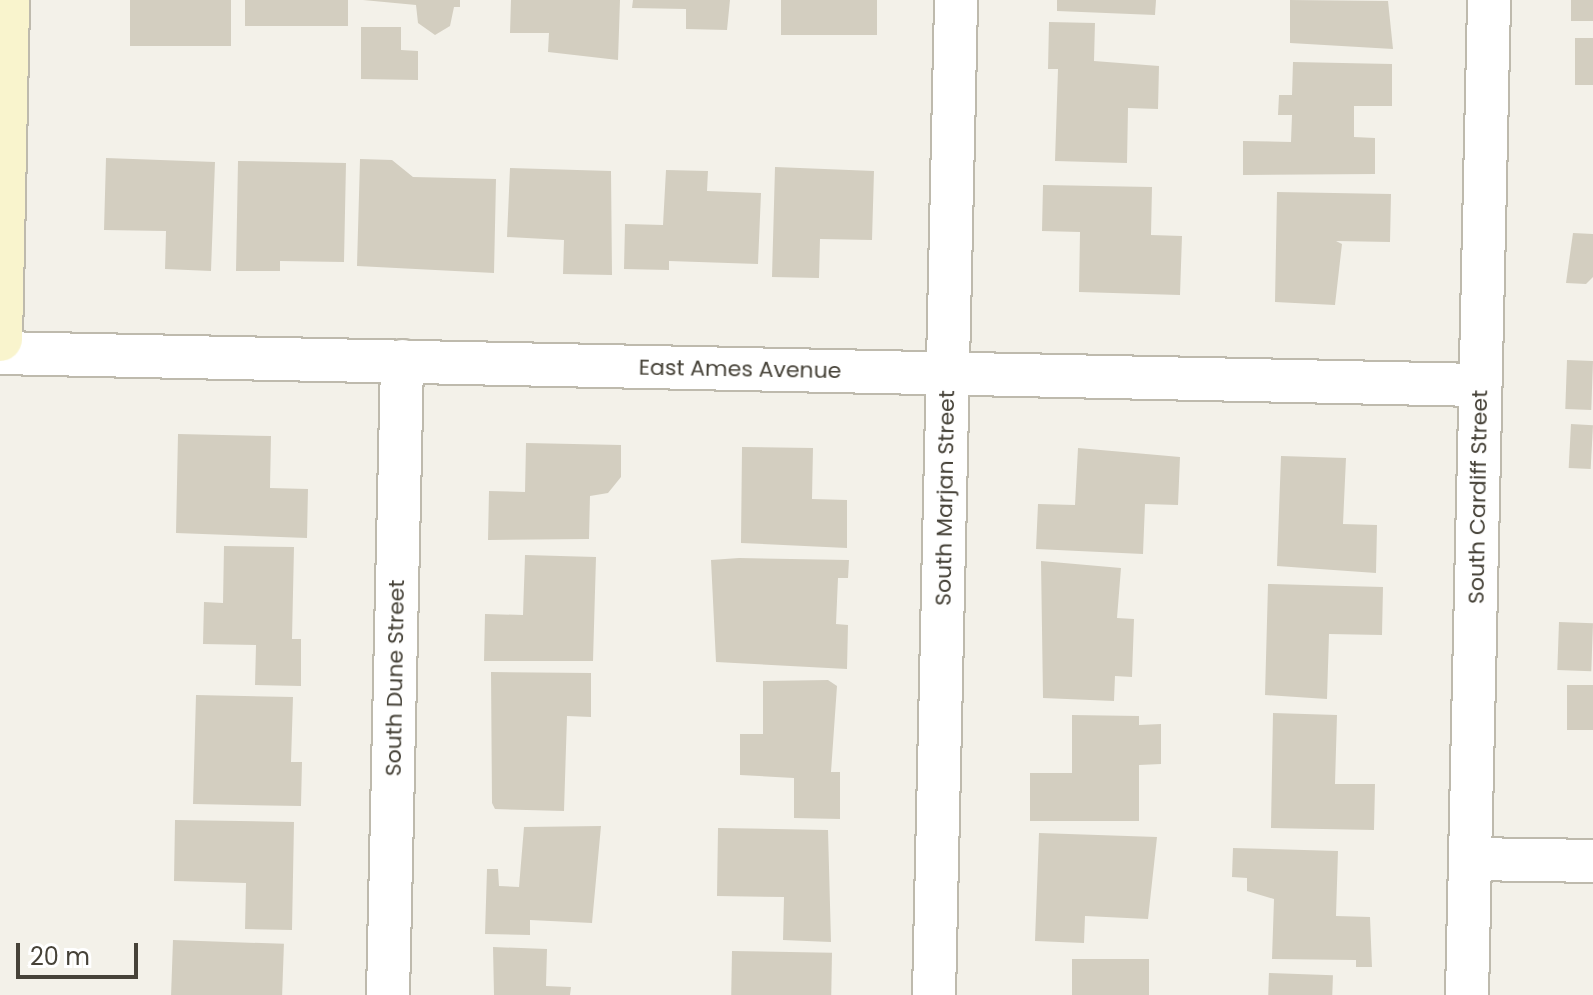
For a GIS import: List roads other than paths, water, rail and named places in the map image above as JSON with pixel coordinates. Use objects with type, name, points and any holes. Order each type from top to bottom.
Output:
[{"type":"street","points":[[0,339],[7,0]]},
{"type":"street","name":"South Marjan Street","points":[[934,995],[956,0]]},
{"type":"street","name":"South Cardiff Street","points":[[1467,995],[1489,0]]},
{"type":"street","name":"East Ames Avenue","points":[[0,353],[1480,385]]},
{"type":"street","name":"South Dune Street","points":[[388,995],[402,361]]},
{"type":"street","points":[[1470,859],[1593,861]]}]
